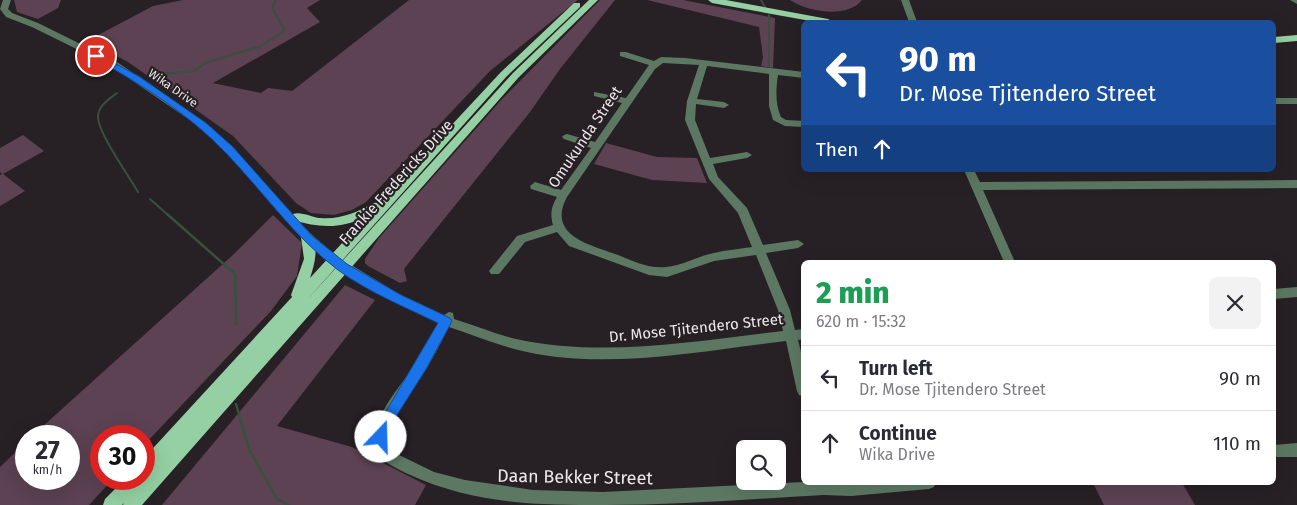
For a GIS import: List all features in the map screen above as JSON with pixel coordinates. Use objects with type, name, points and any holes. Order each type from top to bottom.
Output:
[{"type":"main road","name":"Frankie Fredericks Drive","points":[[155,457],[295,302],[341,261],[387,201],[504,74],[582,0]]},
{"type":"main road","name":"Frankie Fredericks Drive","points":[[132,505],[341,261],[516,75],[594,0]]},
{"type":"main road","points":[[712,0],[817,20]]},
{"type":"main road","points":[[1276,40],[1297,38]]},
{"type":"main road","points":[[297,217],[321,223],[343,222],[355,218],[387,201]]},
{"type":"main road","points":[[295,302],[310,259],[307,238]]},
{"type":"main road","points":[[111,505],[125,490]]},
{"type":"street","name":"Wika Drive","points":[[7,0],[4,9],[9,15],[50,32],[129,74],[203,125],[245,168],[307,238],[341,261]]},
{"type":"street","points":[[905,0],[912,20]]},
{"type":"street","points":[[623,54],[654,64],[667,59],[801,75]]},
{"type":"street","points":[[704,63],[692,101],[690,120],[714,179],[743,211],[784,310],[798,334],[801,362]]},
{"type":"street","name":"Omukunda Street","points":[[559,227],[556,211],[563,195],[654,64]]},
{"type":"street","points":[[774,72],[772,85],[775,117],[780,121],[801,124]]},
{"type":"street","points":[[597,94],[628,101]]},
{"type":"street","points":[[692,101],[724,105]]},
{"type":"street","points":[[1276,102],[1297,101]]},
{"type":"street","points":[[567,137],[597,146]]},
{"type":"street","points":[[707,162],[747,155]]},
{"type":"street","name":"Wika Drive","points":[[245,168],[258,178],[341,261]]},
{"type":"street","points":[[970,172],[1008,260]]},
{"type":"street","points":[[976,186],[1297,184]]},
{"type":"street","points":[[535,186],[563,195]]},
{"type":"street","points":[[495,271],[524,236],[559,227],[566,238],[581,248],[649,271],[658,272],[666,272],[714,257],[798,244]]},
{"type":"street","name":"Dr. Mose Tjitendero Street","points":[[341,261],[397,298],[474,330],[514,344],[604,354],[640,353],[798,334]]},
{"type":"street","points":[[1276,294],[1297,292]]},
{"type":"street","name":"Daan Bekker Street","points":[[447,319],[422,365],[392,410],[384,425],[381,437],[382,446],[386,454],[414,472],[433,480],[475,492],[531,499],[624,499],[824,485],[851,489],[895,485]]},
{"type":"street","points":[[1276,452],[1297,450]]},
{"type":"shaded area","points":[[14,0],[61,0],[58,8],[38,19],[17,12]]},
{"type":"shaded area","points":[[183,0],[320,0],[307,8],[320,22],[213,83],[261,93],[268,88],[292,91],[409,0],[578,0],[490,71],[366,202],[352,210],[334,215],[311,213],[296,203],[233,136],[128,62],[87,41],[153,6]]},
{"type":"shaded area","points":[[600,0],[615,0],[560,69],[530,112],[404,269],[407,281],[400,283],[368,266],[365,263],[365,259],[379,238],[503,98]]},
{"type":"shaded area","points":[[647,0],[683,0],[775,18],[773,68],[761,66],[763,57],[759,27]]},
{"type":"shaded area","points":[[790,0],[862,0],[847,10],[827,12],[807,8]]},
{"type":"shaded area","points":[[23,135],[44,151],[3,174],[25,191],[0,206],[0,175],[2,174],[0,172],[0,148]]},
{"type":"shaded area","points":[[606,143],[657,157],[697,158],[707,183],[652,180],[594,164]]},
{"type":"shaded area","points":[[273,215],[302,243],[297,276],[271,311],[155,433],[155,425],[90,425],[90,490],[103,490],[89,505],[0,505],[0,467],[15,453],[15,490],[80,490],[80,425],[44,425],[235,253]]},
{"type":"shaded area","points":[[345,285],[375,300],[277,426],[352,447],[426,485],[415,505],[162,505]]},
{"type":"shaded area","points":[[1094,485],[1183,485],[1195,505],[1104,505]]},
{"type":"waterway","points":[[161,74],[194,71],[207,62],[259,47],[283,32],[284,29],[272,8],[276,0]]},
{"type":"waterway","points":[[761,0],[766,9]]},
{"type":"waterway","points":[[769,15],[769,66]]},
{"type":"waterway","points":[[117,93],[100,109],[98,113],[99,124],[108,144],[138,192]]},
{"type":"waterway","points":[[150,199],[168,215]]},
{"type":"waterway","points":[[167,214],[235,274],[236,324]]},
{"type":"waterway","points":[[236,404],[249,449],[277,499],[289,505]]},
{"type":"route","points":[[96,56],[114,64],[203,125],[229,150],[307,238],[343,267],[397,298],[446,321],[422,365],[392,410],[384,425],[381,437]]}]
